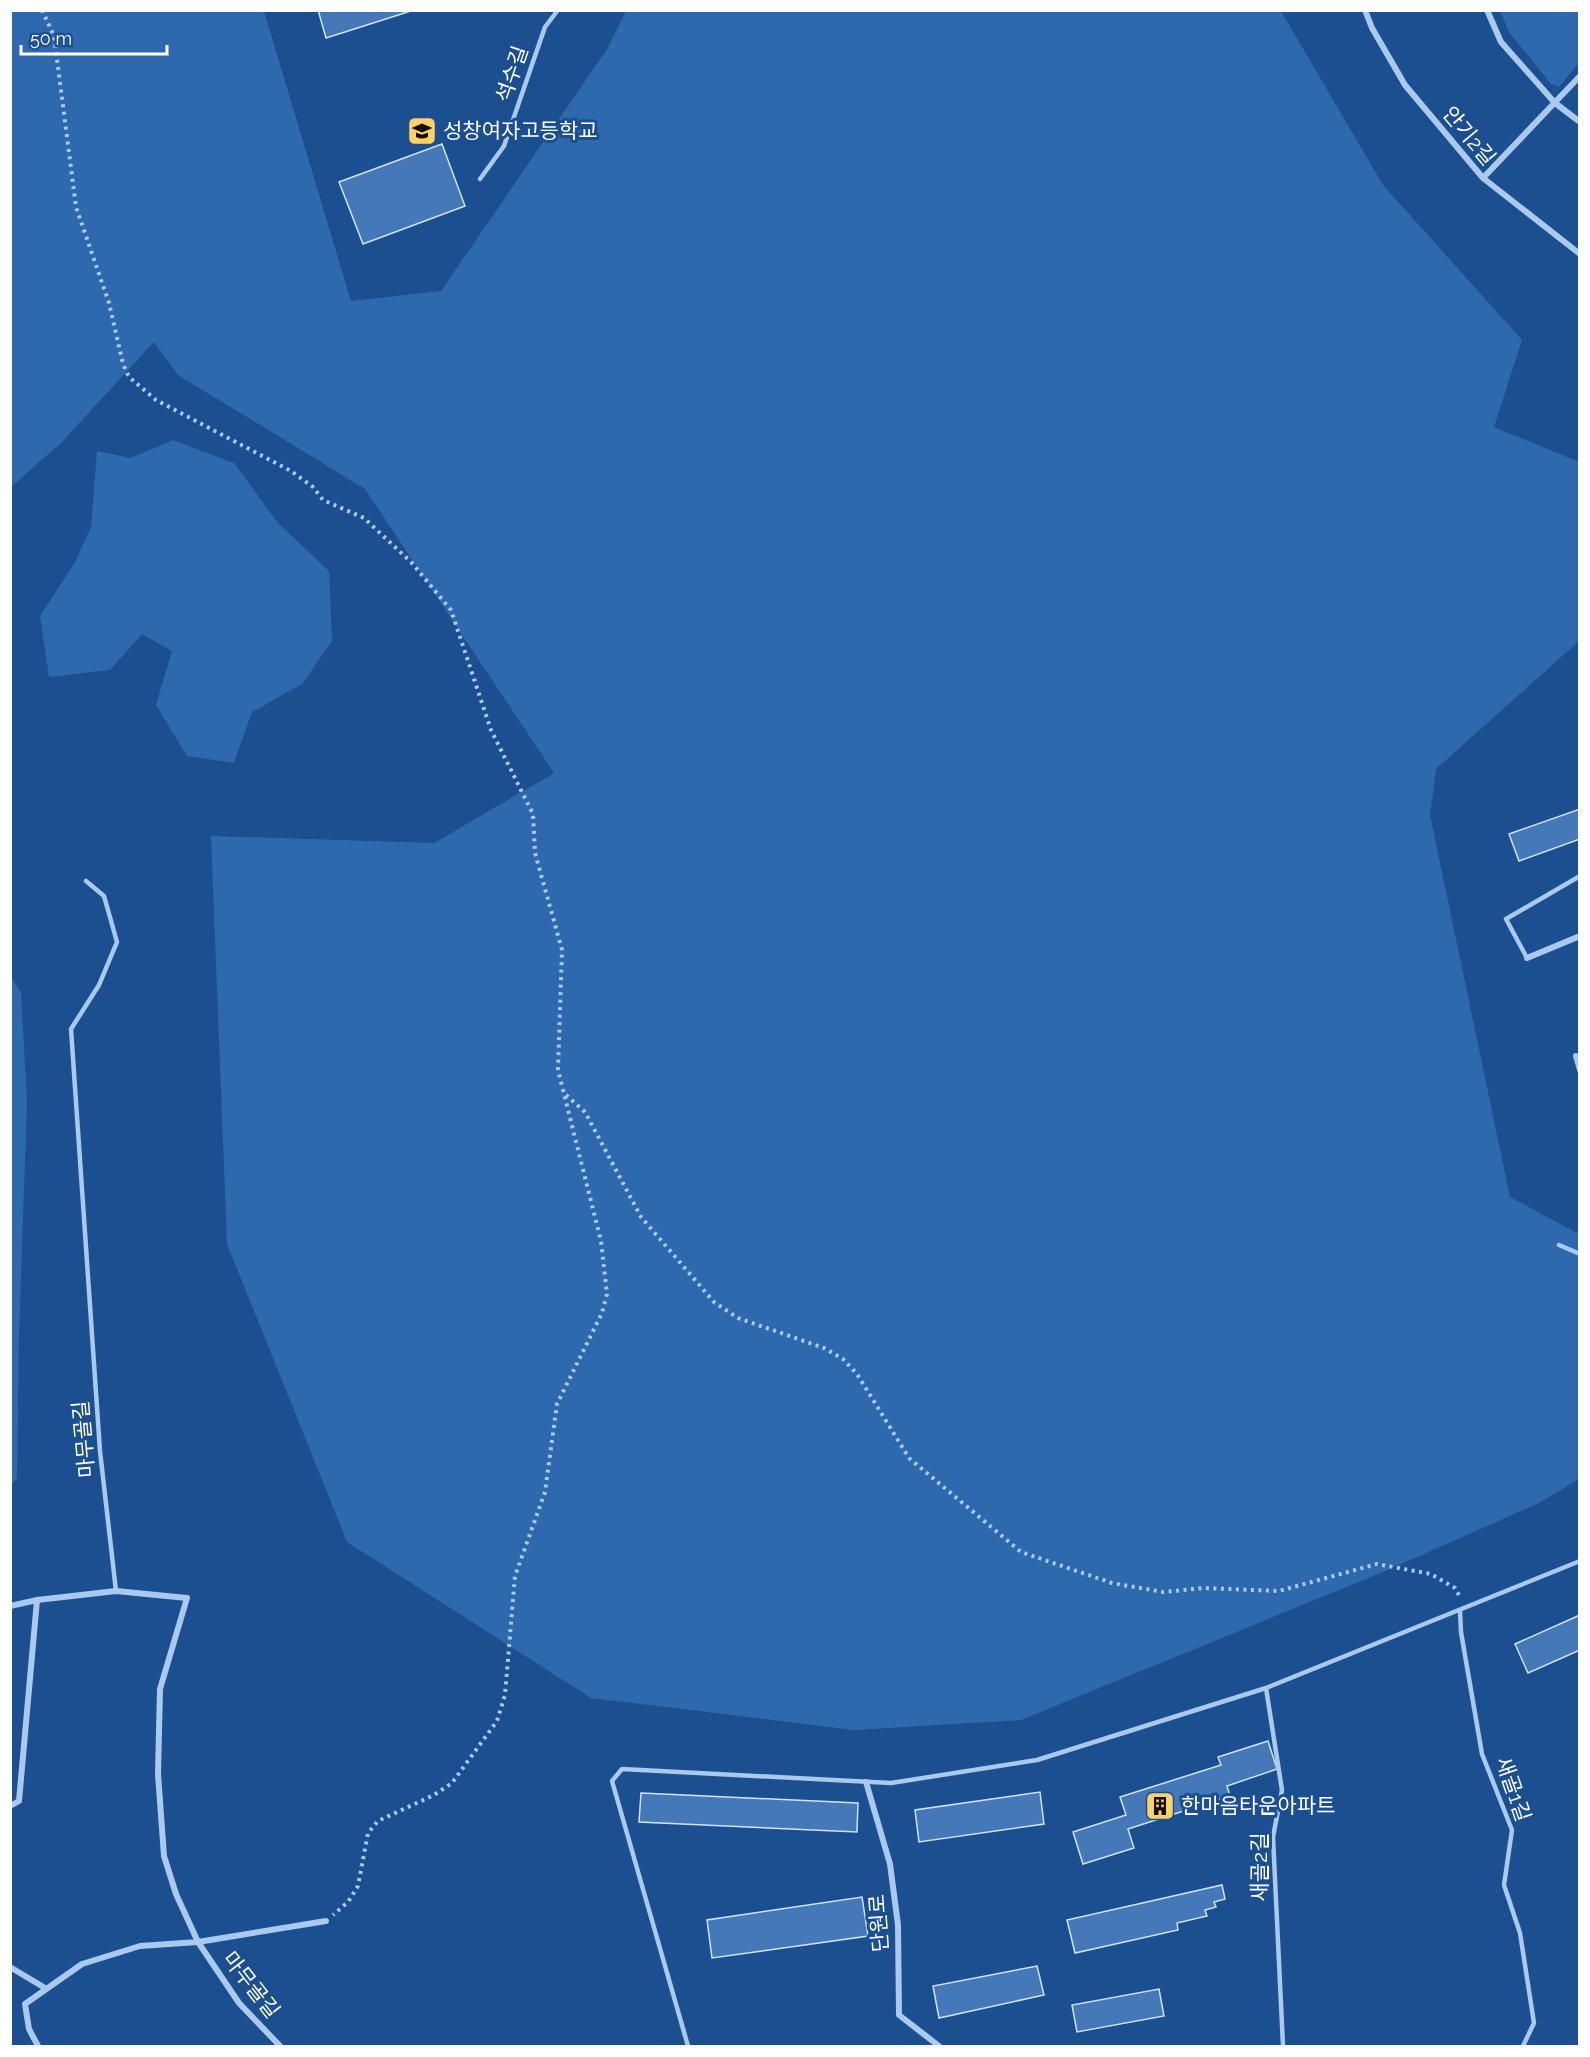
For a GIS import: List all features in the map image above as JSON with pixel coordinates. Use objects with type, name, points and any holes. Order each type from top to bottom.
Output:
[{"type":"street","name":"안기2길","points":[[1365,10],[1372,28],[1405,85],[1483,178],[1580,254]]},
{"type":"street","points":[[1487,10],[1501,42],[1555,103],[1580,122]]},
{"type":"street","points":[[1483,178],[1580,75]]},
{"type":"street","points":[[1527,958],[1580,936]]},
{"type":"street","points":[[1576,1056],[1580,1070]]},
{"type":"street","points":[[10,1606],[37,1600],[116,1591]]},
{"type":"street","name":"마무골길","points":[[116,1591],[186,1598],[160,1689],[158,1774],[164,1856],[176,1894],[198,1942],[239,2003],[280,2046]]},
{"type":"street","points":[[10,1806],[19,1801],[37,1600]]},
{"type":"street","name":"단원로","points":[[866,1782],[890,1864],[898,1925],[899,2015],[939,2046]]},
{"type":"street","name":"마무골길","points":[[38,2046],[29,2029],[25,2004],[82,1964],[140,1946],[198,1942],[326,1922]]},
{"type":"street","points":[[10,1967],[45,1988]]},
{"type":"lane","name":"석수길","points":[[480,179],[504,146],[545,27],[558,10]]},
{"type":"lane","points":[[1527,958],[1506,919],[1580,876]]},
{"type":"lane","name":"마무골길","points":[[86,881],[104,896],[117,942],[99,984],[71,1029],[100,1451],[116,1591]]},
{"type":"lane","points":[[1559,1245],[1580,1254]]},
{"type":"lane","points":[[688,2046],[612,1781],[622,1768],[891,1783],[1037,1760],[1266,1688],[1580,1561]]},
{"type":"lane","name":"새골1길","points":[[1460,1610],[1461,1632],[1482,1754],[1512,1830],[1504,1886],[1520,1933],[1534,2023],[1523,2046]]},
{"type":"lane","name":"새골2길","points":[[1266,1688],[1282,1790],[1273,1837],[1283,2046]]},
{"type":"path","points":[[42,10],[54,36],[76,207],[110,303],[123,364],[129,377],[156,400],[291,471],[313,487],[323,500],[364,518],[411,562],[451,610],[491,730],[533,814],[535,853],[562,950],[558,1070],[602,1241],[608,1294],[602,1313],[557,1404],[545,1492],[515,1576],[505,1695],[496,1721],[452,1783],[434,1796],[378,1821],[368,1833],[358,1886],[348,1902],[326,1922]]},
{"type":"path","points":[[565,1095],[585,1112],[641,1217],[714,1302],[738,1318],[824,1348],[843,1359],[857,1374],[909,1458],[1021,1552],[1112,1583],[1163,1592],[1203,1588],[1279,1591],[1377,1564],[1431,1574],[1455,1588],[1461,1598],[1460,1610]]},
{"type":"shaded area","points":[[11,11],[264,11],[351,301],[441,291],[607,49],[626,11],[1281,11],[1383,185],[1522,340],[1494,427],[1579,462],[1579,641],[1436,769],[1430,815],[1510,1197],[1579,1234],[1579,1479],[1539,1503],[1383,1572],[1021,1720],[854,1730],[591,1698],[347,1542],[227,1244],[211,836],[434,843],[554,773],[365,489],[178,375],[154,342],[61,443],[11,487]]},
{"type":"shaded area","points":[[1500,11],[1579,11],[1579,63],[1559,87],[1551,84],[1509,32]]},
{"type":"shaded area","points":[[173,440],[234,463],[278,523],[329,571],[332,641],[302,684],[252,712],[234,763],[187,756],[156,705],[172,651],[142,634],[110,670],[49,677],[40,616],[75,562],[91,527],[97,451],[131,458]]},
{"type":"shaded area","points":[[11,977],[21,993],[27,1102],[19,1335],[17,1478],[11,1485]]},
{"type":"building","points":[[318,10],[414,10],[326,38]]},
{"type":"building","points":[[442,144],[465,206],[363,244],[339,182]]},
{"type":"building","points":[[1580,809],[1580,839],[1519,861],[1509,834]]},
{"type":"building","points":[[1580,1615],[1580,1650],[1528,1673],[1515,1644]]},
{"type":"building","name":"한마음타운아파트","points":[[1268,1741],[1277,1769],[1227,1786],[1230,1796],[1128,1829],[1134,1848],[1083,1864],[1073,1832],[1126,1815],[1120,1797],[1221,1765],[1218,1757]]},
{"type":"building","points":[[1040,1792],[1044,1824],[919,1842],[915,1810]]},
{"type":"building","points":[[641,1793],[858,1803],[857,1832],[639,1822]]},
{"type":"building","points":[[1222,1885],[1225,1899],[1214,1902],[1216,1907],[1205,1910],[1207,1916],[1177,1923],[1178,1930],[1075,1953],[1067,1920]]},
{"type":"building","points":[[862,1897],[868,1936],[712,1958],[707,1920]]},
{"type":"building","points":[[1037,1966],[1044,1995],[939,2018],[933,1986]]},
{"type":"building","points":[[1159,1989],[1164,2016],[1077,2032],[1072,2005]]},
{"type":"place","name":"성창여자고등학교","points":[[422,131]]},
{"type":"place","name":"한마음타운아파트","points":[[1160,1806]]}]
